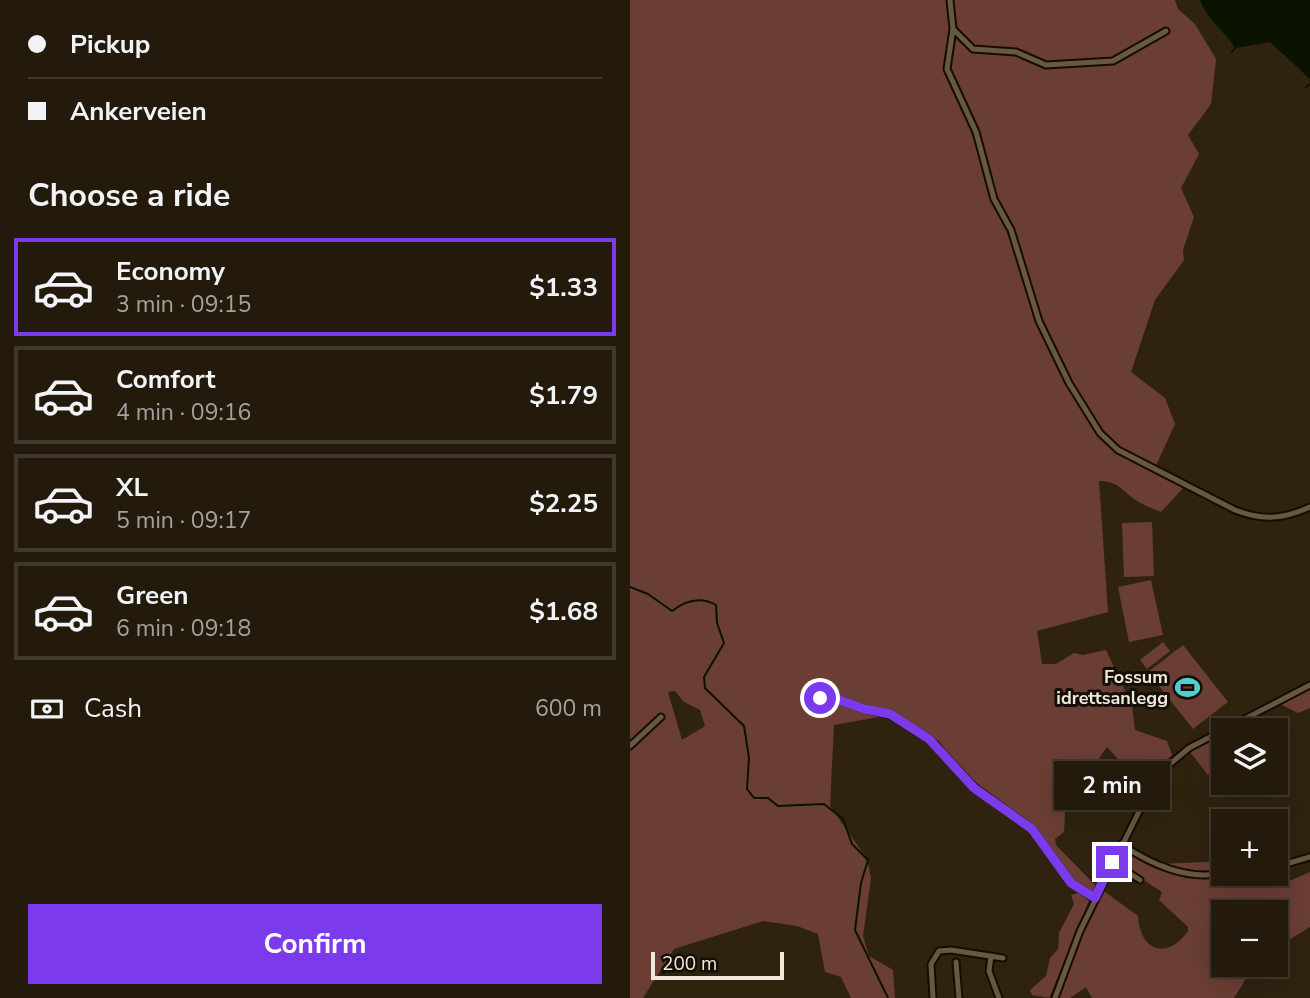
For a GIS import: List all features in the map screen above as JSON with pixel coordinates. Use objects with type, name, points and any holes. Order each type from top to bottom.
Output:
[{"type":"street","points":[[950,0],[953,29],[947,69],[951,82],[976,132],[994,198],[1012,230],[1048,343],[1100,433],[1128,457],[1251,516],[1277,519],[1310,507]]},
{"type":"street","points":[[953,29],[973,49],[1016,52],[1038,63],[1055,66],[1113,61],[1166,31]]},
{"type":"street","points":[[1055,998],[1095,898],[1154,779],[1168,762],[1189,748],[1310,685]]},
{"type":"street","points":[[820,698],[837,699],[864,709],[890,714],[929,739],[974,788],[1032,829],[1071,883],[1095,898]]},
{"type":"street","points":[[630,746],[661,717]]},
{"type":"street","points":[[1112,777],[1116,767],[1121,764],[1154,779]]},
{"type":"street","points":[[1121,844],[1140,857],[1196,876],[1211,874]]},
{"type":"street","points":[[1288,863],[1310,857]]},
{"type":"street","points":[[1112,862],[1140,880]]},
{"type":"street","points":[[933,998],[930,964],[937,952],[951,950],[1003,958]]},
{"type":"street","points":[[991,956],[989,971],[999,998]]},
{"type":"street","points":[[956,962],[959,998]]},
{"type":"shaded area","points":[[630,0],[1175,0],[1178,9],[1195,24],[1216,59],[1211,104],[1188,135],[1199,154],[1181,188],[1194,217],[1183,250],[1184,260],[1155,300],[1131,372],[1165,398],[1175,424],[1154,470],[1185,486],[1161,512],[1137,501],[1115,484],[1099,481],[1108,612],[1037,631],[1042,664],[1056,664],[1074,653],[1083,655],[1106,650],[1132,706],[1135,730],[1167,741],[1172,755],[1152,776],[1118,759],[1107,747],[1092,768],[1086,788],[1057,793],[1065,814],[1064,832],[1055,839],[1056,845],[1095,885],[1093,892],[1074,880],[1039,831],[1016,812],[991,800],[970,784],[939,741],[890,715],[834,725],[830,806],[867,859],[871,878],[863,936],[869,956],[893,970],[895,998],[851,998],[841,977],[825,972],[818,934],[797,926],[763,921],[674,949],[643,998],[630,998]],"holes":[[[675,691],[684,702],[700,710],[705,726],[682,740],[668,692]]]},
{"type":"shaded area","points":[[1200,0],[1310,0],[1310,79],[1270,42],[1235,48]]},
{"type":"shaded area","points":[[1152,522],[1154,576],[1124,577],[1122,523]]},
{"type":"shaded area","points":[[1151,580],[1163,635],[1129,642],[1118,587]]},
{"type":"shaded area","points":[[1163,642],[1170,651],[1147,669],[1140,660]]},
{"type":"shaded area","name":"Fossum idrettsanlegg","points":[[1183,645],[1228,702],[1193,729],[1148,672]]},
{"type":"shaded area","points":[[1310,689],[1310,708],[1298,713],[1280,704]]},
{"type":"shaded area","points":[[1211,741],[1211,773],[1208,775],[1190,752]]},
{"type":"shaded area","points":[[1122,849],[1138,859],[1195,879],[1211,878],[1211,886],[1288,886],[1288,882],[1310,872],[1310,927],[1288,941],[1288,900],[1211,900],[1211,977],[1247,977],[1234,998],[1092,998],[1086,987],[1070,998],[1058,998],[1101,889],[1138,916],[1144,937],[1156,948],[1172,946],[1188,931],[1188,927],[1159,900],[1162,892],[1114,861]]},
{"type":"shaded area","points":[[1211,863],[1211,872],[1196,874],[1161,864]]},
{"type":"shaded area","points":[[1079,893],[1089,901],[1049,998],[1032,995],[1030,990],[1046,976],[1050,958],[1058,949],[1059,933],[1074,904],[1071,895]]},
{"type":"waterway","points":[[1232,52],[1235,48]]},
{"type":"waterway","points":[[1306,87],[1310,84]]},
{"type":"waterway","points":[[630,587],[648,594],[672,611],[693,601],[716,605],[717,623],[724,643],[704,677],[705,688],[744,726],[749,758],[747,789],[754,798],[768,798],[778,806],[824,804],[843,819],[852,844],[868,860],[861,883],[855,930],[888,998]]},
{"type":"place","name":"Fossum idrettsanlegg","points":[[1188,687]]},
{"type":"route","points":[[820,698],[837,699],[864,709],[893,715],[929,739],[941,750],[958,774],[974,788],[1026,823],[1071,883],[1086,894],[1095,898],[1112,862]]}]
